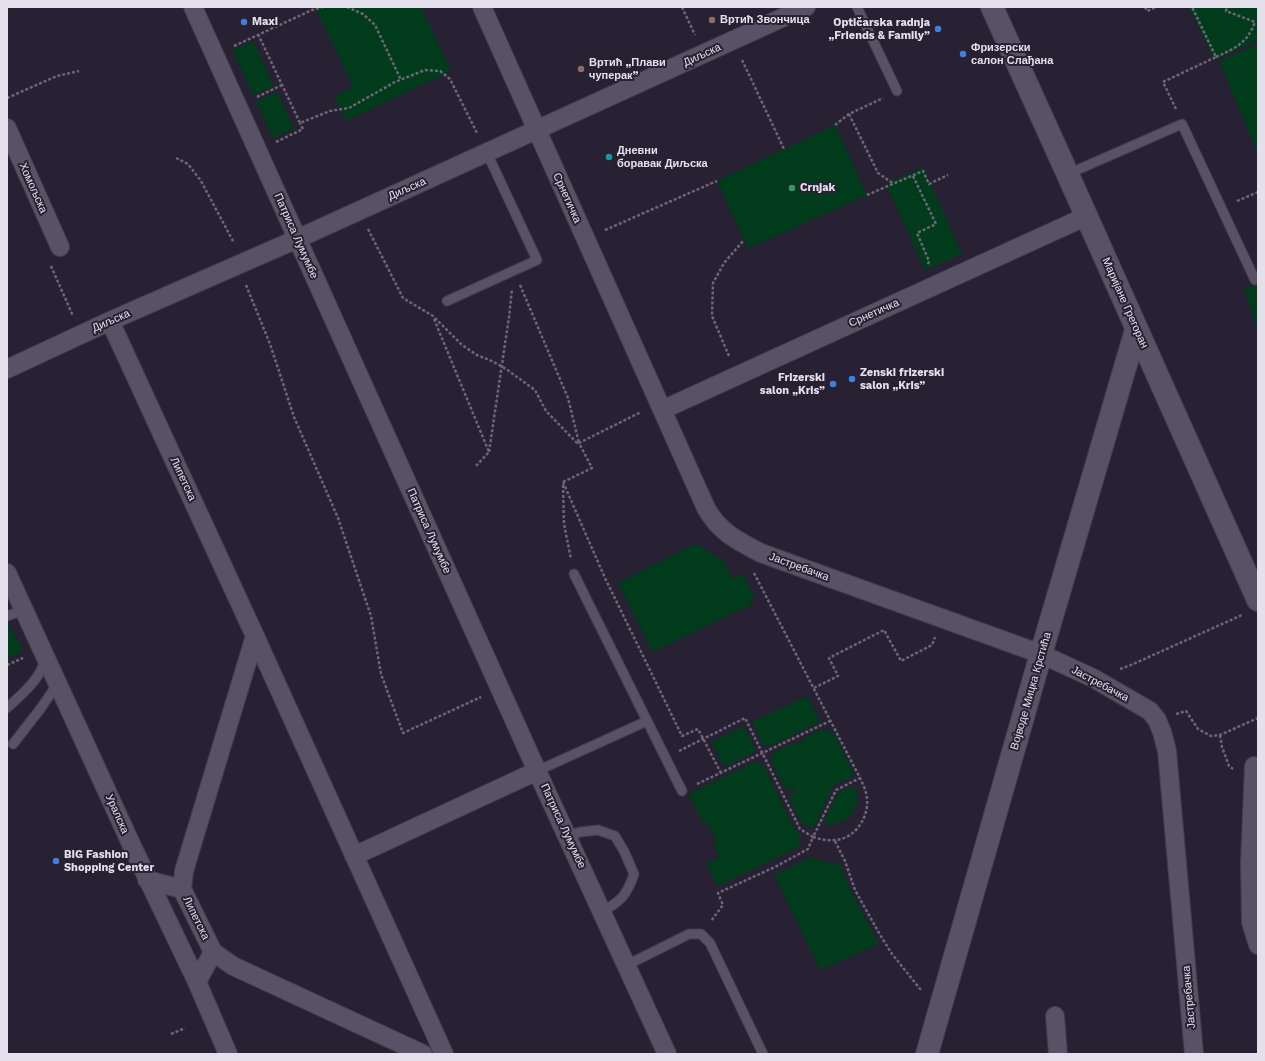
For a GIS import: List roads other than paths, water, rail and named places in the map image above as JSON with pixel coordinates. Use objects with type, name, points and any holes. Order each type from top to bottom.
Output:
[{"type":"street","name":"Патриса Лумумбе","points":[[193,7],[537,771],[667,1054]]},
{"type":"street","name":"Срнетичка","points":[[482,7],[585,239],[655,410],[706,508],[716,524],[726,532]]},
{"type":"street","name":"Диљска","points":[[7,369],[110,321],[297,239],[487,153],[806,7]]},
{"type":"street","name":"Маријане Грегоран","points":[[992,7],[1087,216],[1252,607]]},
{"type":"street","name":"Хомољска","points":[[7,128],[60,248]]},
{"type":"street","name":"Срнетичка","points":[[655,410],[736,376],[1087,216]]},
{"type":"street","name":"Липетска","points":[[110,321],[255,636],[444,1054]]},
{"type":"street","name":"Војводе Мицка Крстића","points":[[927,1054],[1041,654],[1136,330]]},
{"type":"street","name":"Јастребачка","points":[[726,532],[761,553],[1041,654],[1093,678],[1150,711],[1157,720],[1167,751],[1194,1054]]},
{"type":"street","name":"Уралска","points":[[7,573],[147,880],[197,982],[228,1054]]},
{"type":"street","name":"Липетска","points":[[255,636],[184,871],[182,889],[213,952],[233,966],[423,1054]]},
{"type":"street","points":[[1254,766],[1255,814],[1250,863],[1251,922],[1258,944]]},
{"type":"street","points":[[354,856],[537,771]]},
{"type":"street","points":[[147,880],[182,889]]},
{"type":"street","points":[[197,982],[213,952]]},
{"type":"street","points":[[1055,1016],[1058,1054]]},
{"type":"lane","points":[[857,7],[897,91]]},
{"type":"lane","points":[[1068,174],[1182,124],[1255,280]]},
{"type":"lane","points":[[447,301],[537,260],[487,153]]},
{"type":"lane","points":[[574,574],[682,791]]},
{"type":"lane","points":[[7,616],[24,610]]},
{"type":"lane","points":[[7,708],[38,675],[42,669],[46,656]]},
{"type":"lane","points":[[13,744],[58,683]]},
{"type":"lane","points":[[537,771],[647,721]]},
{"type":"lane","points":[[568,836],[580,832],[598,830],[615,836],[624,851],[634,874],[629,888],[618,903],[602,912]]},
{"type":"lane","points":[[627,965],[689,934],[701,934],[710,944],[763,1054]]},
{"type":"place","name":"Вртић Звончица","points":[[712,20]]},
{"type":"place","name":"Maxi","points":[[244,22]]},
{"type":"place","name":"Optičarska radnja „Friends & Family”","points":[[938,29]]},
{"type":"place","name":"Фризерски салон Слађана","points":[[963,54]]},
{"type":"place","name":"Вртић „Плави чуперак”","points":[[581,69]]},
{"type":"place","name":"Дневни боравак Диљска","points":[[609,157]]},
{"type":"place","name":"Crnjak","points":[[792,188]]},
{"type":"place","name":"Zenski frizerski salon „Kris”","points":[[852,379]]},
{"type":"place","name":"Frizerski salon „Kris”","points":[[833,384]]},
{"type":"place","name":"BIG Fashion Shopping Center","points":[[56,861]]}]
